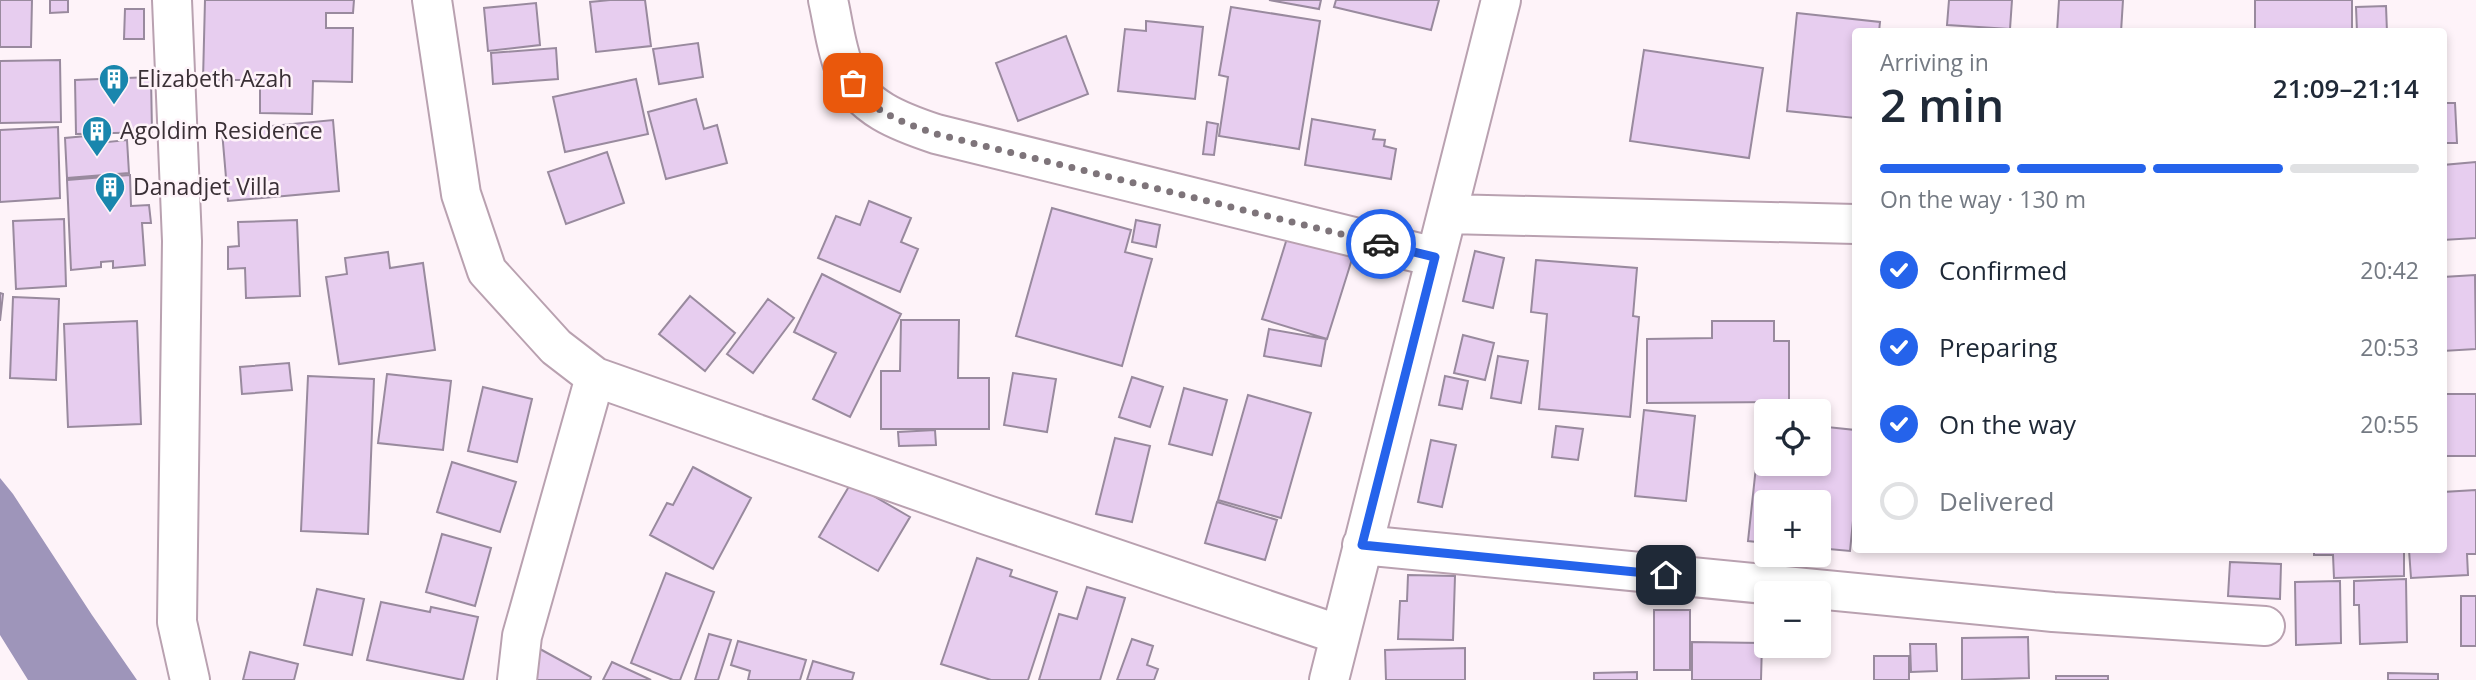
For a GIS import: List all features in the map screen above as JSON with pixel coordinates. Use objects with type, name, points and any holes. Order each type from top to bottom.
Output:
[{"type":"street","points":[[172,0],[181,242],[177,622],[190,680]]},
{"type":"street","points":[[432,0],[461,194],[487,271],[556,347],[595,377],[1340,635]]},
{"type":"street","points":[[828,0],[844,70],[862,97],[896,120],[936,134],[1435,257]]},
{"type":"street","points":[[1329,680],[1501,0]]},
{"type":"street","points":[[1448,214],[1852,223]]},
{"type":"street","points":[[517,680],[522,636],[595,377]]},
{"type":"street","points":[[1362,545],[2053,612],[2265,626]]},
{"type":"shaded area","points":[[0,478],[137,680],[28,680],[0,635]]},
{"type":"building","points":[[0,0],[32,0],[31,47],[0,47]]},
{"type":"building","points":[[50,0],[68,0],[68,12],[50,13]]},
{"type":"building","points":[[205,0],[354,0],[353,13],[326,13],[326,28],[353,28],[352,82],[313,81],[312,114],[260,113],[260,80],[203,80]]},
{"type":"building","points":[[645,0],[651,46],[596,52],[590,2]]},
{"type":"building","points":[[1269,0],[1321,0],[1319,9]]},
{"type":"building","points":[[1336,0],[1439,0],[1431,30],[1334,7]]},
{"type":"building","points":[[1949,0],[2012,0],[2010,28],[1947,25]]},
{"type":"building","points":[[2059,0],[2123,0],[2121,28],[2057,28]]},
{"type":"building","points":[[2255,0],[2352,0],[2352,28],[2255,28]]},
{"type":"building","points":[[536,3],[540,45],[488,51],[484,8]]},
{"type":"building","points":[[2386,6],[2387,28],[2357,28],[2356,7]]},
{"type":"building","points":[[1231,7],[1320,21],[1299,149],[1219,136],[1228,77],[1219,75]]},
{"type":"building","points":[[125,9],[144,9],[144,39],[124,39]]},
{"type":"building","points":[[1797,13],[1880,22],[1879,28],[1852,28],[1852,118],[1787,111]]},
{"type":"building","points":[[1146,21],[1203,27],[1195,99],[1118,91],[1125,29],[1146,31]]},
{"type":"building","points":[[1066,36],[1088,94],[1018,121],[996,63]]},
{"type":"building","points":[[698,43],[703,77],[659,84],[653,49]]},
{"type":"building","points":[[556,48],[558,79],[493,84],[491,53]]},
{"type":"building","points":[[1644,50],[1763,68],[1749,158],[1630,141]]},
{"type":"building","points":[[60,60],[61,122],[0,123],[0,61]]},
{"type":"building","name":"Elizabeth Azah","points":[[151,77],[152,132],[76,134],[75,80]]},
{"type":"building","points":[[636,79],[648,134],[565,152],[553,97]]},
{"type":"building","points":[[696,99],[704,129],[717,125],[727,163],[666,179],[648,112]]},
{"type":"building","points":[[2447,103],[2455,103],[2457,143],[2447,143]]},
{"type":"building","points":[[1312,119],[1375,130],[1373,139],[1385,140],[1384,146],[1396,149],[1391,179],[1305,165]]},
{"type":"building","points":[[333,120],[339,191],[228,201],[222,131]]},
{"type":"building","points":[[1207,122],[1218,124],[1214,155],[1203,154]]},
{"type":"building","points":[[58,127],[60,198],[0,202],[0,130]]},
{"type":"building","name":"Agoldim Residence","points":[[97,135],[98,143],[127,140],[129,173],[67,178],[65,138]]},
{"type":"building","points":[[607,152],[624,203],[566,224],[548,172]]},
{"type":"building","points":[[2476,162],[2476,238],[2447,240],[2447,165]]},
{"type":"building","name":"Danadjet Villa","points":[[130,175],[131,206],[149,205],[151,223],[142,223],[145,265],[113,268],[113,261],[101,262],[101,267],[71,270],[67,180]]},
{"type":"building","points":[[869,201],[911,218],[901,242],[918,249],[900,292],[818,258],[836,216],[860,225]]},
{"type":"building","points":[[1052,208],[1131,230],[1125,252],[1152,259],[1122,366],[1016,336]]},
{"type":"building","points":[[64,219],[66,286],[16,289],[13,221]]},
{"type":"building","points":[[297,220],[300,296],[246,298],[245,268],[228,269],[228,247],[239,246],[238,222]]},
{"type":"building","points":[[1136,220],[1160,225],[1156,247],[1132,242]]},
{"type":"building","points":[[1288,235],[1353,256],[1327,339],[1262,319]]},
{"type":"building","points":[[1475,251],[1504,258],[1493,308],[1463,301]]},
{"type":"building","points":[[388,252],[390,268],[423,263],[435,350],[339,364],[326,277],[347,274],[345,258]]},
{"type":"building","points":[[1536,260],[1637,268],[1633,316],[1639,317],[1630,417],[1539,409],[1547,314],[1531,312]]},
{"type":"building","points":[[822,274],[901,314],[850,417],[813,399],[836,353],[794,332]]},
{"type":"building","points":[[2475,275],[2476,349],[2447,351],[2447,277]]},
{"type":"building","points":[[0,293],[3,294],[0,321]]},
{"type":"building","points":[[690,296],[735,333],[705,371],[659,334]]},
{"type":"building","points":[[13,297],[59,299],[56,380],[10,378]]},
{"type":"building","points":[[768,299],[794,318],[753,373],[727,354]]},
{"type":"building","points":[[901,320],[959,320],[958,378],[989,378],[989,429],[881,429],[881,371],[900,371]]},
{"type":"building","points":[[137,321],[141,424],[68,427],[64,324]]},
{"type":"building","points":[[1712,321],[1774,321],[1774,341],[1789,341],[1789,399],[1754,399],[1754,402],[1647,403],[1647,339],[1712,338]]},
{"type":"building","points":[[1269,329],[1326,339],[1321,366],[1264,356]]},
{"type":"building","points":[[1463,335],[1494,343],[1485,380],[1454,373]]},
{"type":"building","points":[[1498,356],[1528,361],[1521,403],[1491,398]]},
{"type":"building","points":[[289,363],[292,390],[242,394],[240,367]]},
{"type":"building","points":[[1013,373],[1056,379],[1047,432],[1004,425]]},
{"type":"building","points":[[387,374],[451,381],[443,450],[378,443]]},
{"type":"building","points":[[308,376],[374,379],[368,534],[301,531]]},
{"type":"building","points":[[1445,376],[1468,381],[1462,409],[1439,405]]},
{"type":"building","points":[[1132,377],[1163,387],[1150,427],[1119,417]]},
{"type":"building","points":[[483,387],[532,399],[517,462],[468,451]]},
{"type":"building","points":[[1184,388],[1227,400],[1212,455],[1169,444]]},
{"type":"building","points":[[2447,394],[2476,394],[2476,456],[2447,456]]},
{"type":"building","points":[[1248,395],[1311,413],[1281,518],[1218,500]]},
{"type":"building","points":[[1644,410],[1695,416],[1686,501],[1635,496]]},
{"type":"building","points":[[1556,426],[1583,429],[1578,460],[1552,457]]},
{"type":"building","points":[[1831,427],[1852,430],[1850,551],[1831,549],[1831,490],[1754,490],[1754,542],[1748,541],[1755,476],[1831,476]]},
{"type":"building","points":[[935,430],[936,445],[899,446],[898,432]]},
{"type":"building","points":[[1115,438],[1150,446],[1132,522],[1096,514]]},
{"type":"building","points":[[1431,440],[1456,445],[1442,507],[1418,502]]},
{"type":"building","points":[[452,462],[516,482],[500,532],[437,512]]},
{"type":"building","points":[[693,467],[751,498],[713,569],[650,535],[667,503],[673,505]]},
{"type":"building","points":[[851,483],[910,517],[878,571],[819,537]]},
{"type":"building","points":[[2476,490],[2476,554],[2467,554],[2468,575],[2411,578],[2409,553],[2447,553],[2447,492]]},
{"type":"building","points":[[1217,502],[1277,520],[1265,560],[1205,543]]},
{"type":"building","points":[[442,534],[491,548],[475,606],[426,592]]},
{"type":"building","points":[[2404,553],[2404,576],[2334,578],[2333,555],[2314,555]]},
{"type":"building","points":[[977,558],[1012,570],[1010,576],[1057,592],[1028,680],[991,680],[941,664]]},
{"type":"building","points":[[2230,562],[2281,564],[2280,599],[2228,596]]},
{"type":"building","points":[[666,573],[714,592],[680,680],[673,680],[631,663]]},
{"type":"building","points":[[1408,575],[1455,576],[1453,640],[1398,639],[1400,601],[1407,601]]},
{"type":"building","points":[[2406,579],[2407,642],[2360,644],[2359,605],[2354,605],[2354,581]]},
{"type":"building","points":[[2340,581],[2341,643],[2296,645],[2295,582]]},
{"type":"building","points":[[1087,587],[1125,598],[1100,680],[1039,680],[1059,614],[1077,619]]},
{"type":"building","points":[[317,589],[364,599],[352,655],[304,645]]},
{"type":"building","points":[[2461,596],[2476,596],[2476,646],[2461,646]]},
{"type":"building","points":[[381,602],[430,612],[431,607],[478,617],[463,680],[367,660]]},
{"type":"building","points":[[1654,610],[1690,610],[1690,670],[1654,670]]},
{"type":"building","points":[[709,634],[731,640],[718,680],[695,680]]},
{"type":"building","points":[[2028,637],[2029,678],[1962,680],[1962,638]]},
{"type":"building","points":[[1132,639],[1153,646],[1147,665],[1158,669],[1154,680],[1117,680]]},
{"type":"building","points":[[738,641],[806,660],[800,680],[748,680],[750,671],[731,665]]},
{"type":"building","points":[[1692,642],[1754,643],[1754,658],[1762,658],[1761,680],[1692,680]]},
{"type":"building","points":[[1910,644],[1936,644],[1937,671],[1911,672]]},
{"type":"building","points":[[1465,648],[1465,680],[1386,680],[1385,650]]},
{"type":"building","points":[[540,649],[591,677],[590,680],[522,680]]},
{"type":"building","points":[[250,652],[298,664],[294,680],[243,680]]},
{"type":"building","points":[[1874,656],[1909,656],[1909,680],[1874,680]]},
{"type":"building","points":[[813,661],[854,673],[852,680],[807,680]]},
{"type":"building","points":[[612,662],[651,680],[603,680]]},
{"type":"building","points":[[1637,672],[1637,680],[1594,680],[1594,673]]},
{"type":"building","points":[[2388,673],[2438,674],[2438,680],[2388,680]]},
{"type":"building","points":[[2056,676],[2108,676],[2108,680],[2056,680]]},
{"type":"way so far","points":[[853,83],[862,97],[896,120],[936,134],[1381,244]]},
{"type":"place","name":"Elizabeth Azah","points":[[114,106]]},
{"type":"place","name":"Agoldim Residence","points":[[97,158]]},
{"type":"place","name":"Danadjet Villa","points":[[110,214]]},
{"type":"route","points":[[1381,244],[1435,257],[1362,545],[1666,575]]}]
